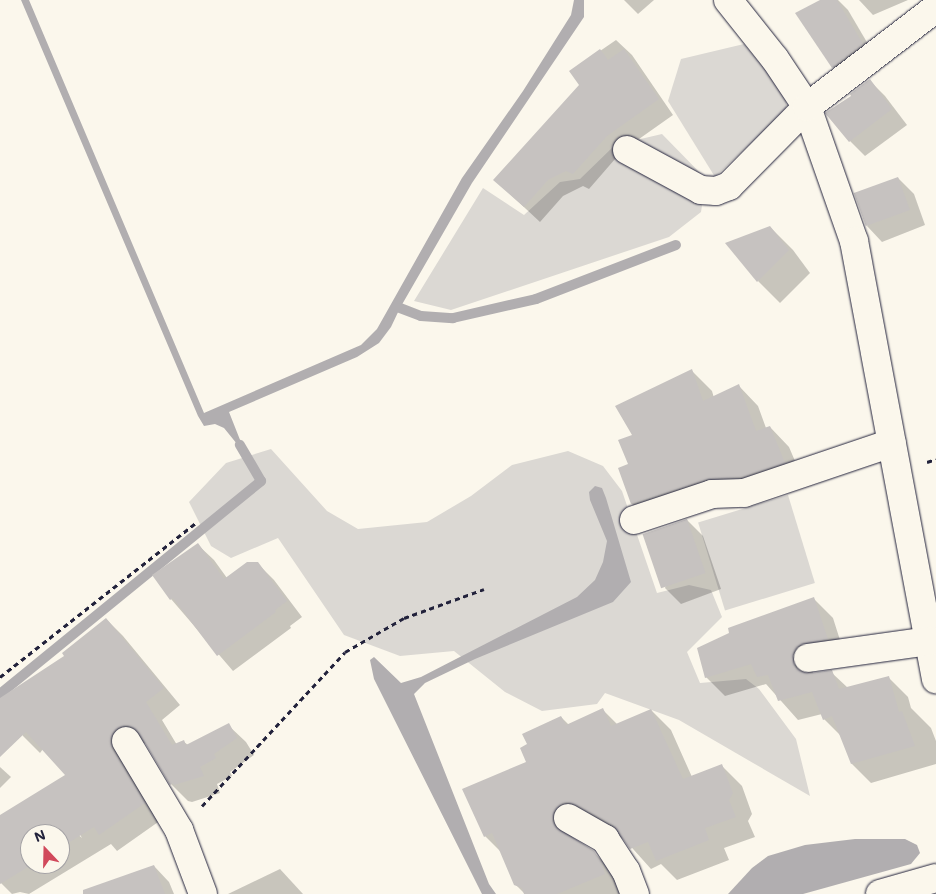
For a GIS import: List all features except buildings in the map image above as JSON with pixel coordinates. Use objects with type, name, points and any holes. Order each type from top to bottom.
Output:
[{"type":"street","points":[[728,0],[775,59],[807,107],[854,241],[936,678]]},
{"type":"street","points":[[627,150],[701,190],[716,191],[729,186],[807,107],[936,8]]},
{"type":"street","points":[[634,520],[712,494],[744,493],[892,443]]},
{"type":"street","points":[[808,658],[929,641]]},
{"type":"street","points":[[126,741],[179,830],[203,894]]},
{"type":"street","points":[[568,818],[605,839],[626,871],[635,894]]},
{"type":"street","points":[[880,894],[933,877]]},
{"type":"path","points":[[0,677],[197,522]]},
{"type":"path","points":[[179,830],[344,652],[404,618],[484,589]]},
{"type":"shaded area","points":[[21,0],[29,0],[204,413],[361,345],[377,329],[462,178],[523,91],[571,15],[574,0],[584,0],[584,17],[472,183],[391,327],[379,343],[357,357],[229,412],[246,455],[224,428],[215,424],[204,426],[198,416]]},
{"type":"shaded area","points":[[744,44],[787,96],[786,110],[715,177],[668,101],[681,59]]},
{"type":"shaded area","points":[[662,134],[706,179],[701,212],[669,237],[451,310],[414,301],[483,188],[524,215],[560,182],[580,179],[615,145]]},
{"type":"shaded area","points":[[271,449],[327,511],[358,529],[427,522],[471,496],[512,465],[568,451],[603,466],[622,491],[657,593],[689,585],[711,590],[722,617],[687,652],[700,683],[746,679],[759,689],[796,739],[810,796],[679,720],[605,693],[597,704],[542,711],[505,692],[454,651],[400,656],[344,635],[278,538],[231,558],[211,546],[189,502],[226,463]]},
{"type":"shaded area","points":[[595,486],[602,488],[606,498],[631,582],[613,602],[475,659],[425,683],[414,694],[489,884],[496,894],[482,894],[374,679],[370,660],[374,657],[401,683],[421,677],[577,597],[595,580],[603,562],[607,541],[590,500],[589,492]]},
{"type":"shaded area","points":[[788,495],[815,583],[725,610],[698,522]]},
{"type":"shaded area","points":[[855,839],[905,839],[917,845],[920,853],[911,864],[803,894],[728,894],[752,868],[768,856],[805,845]]},
{"type":"waterway","points":[[400,308],[421,316],[453,318],[536,299],[676,245]]},
{"type":"waterway","points":[[0,694],[261,481],[240,445]]}]
